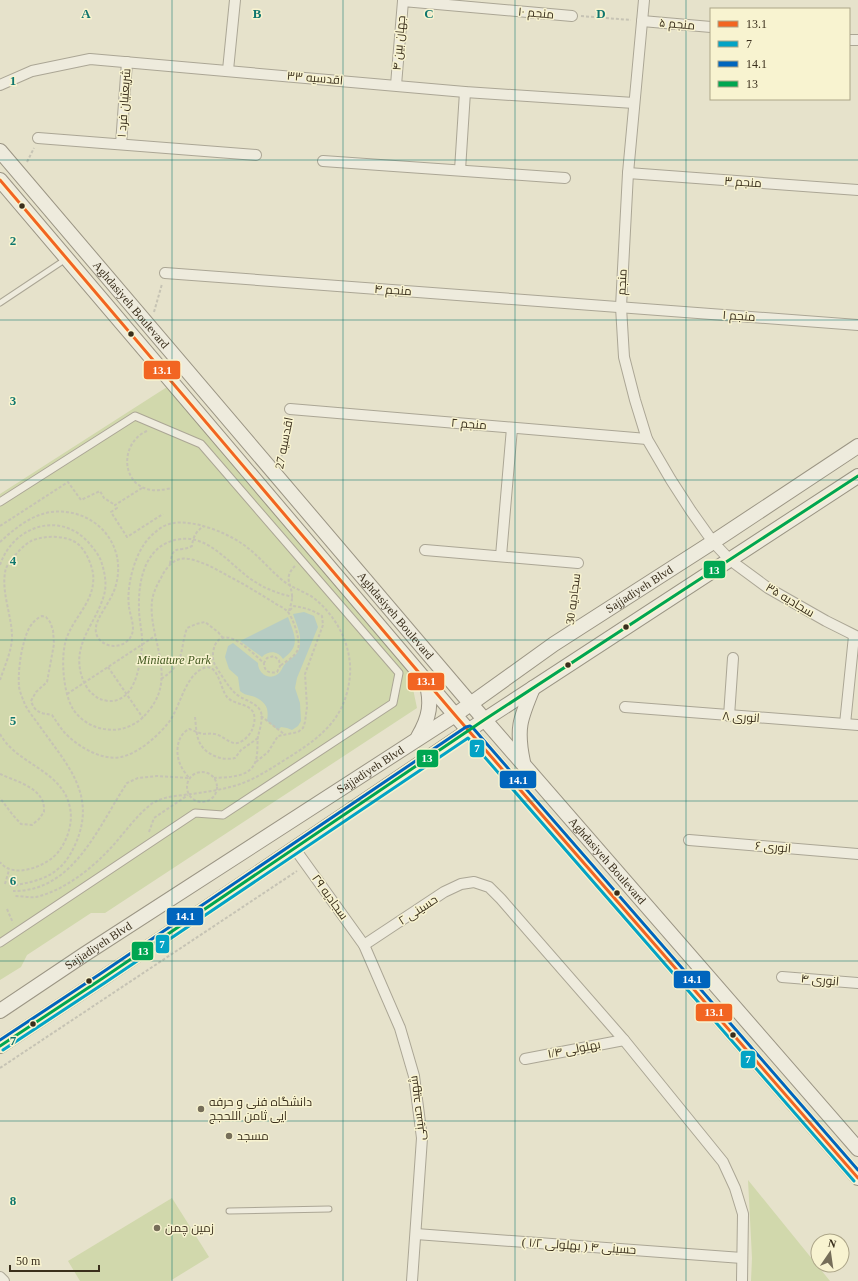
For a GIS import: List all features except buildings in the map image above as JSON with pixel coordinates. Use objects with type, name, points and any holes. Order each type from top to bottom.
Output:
[{"type":"main road","name":"Aghdasiyeh Boulevard","points":[[0,151],[470,704],[524,764],[858,1149]]},
{"type":"main road","name":"Aghdasiyeh Boulevard","points":[[0,180],[455,715],[858,1178]]},
{"type":"main road","name":"Sajjadiyeh Blvd","points":[[0,1011],[98,945],[455,715],[569,634],[713,542],[858,446]]},
{"type":"main road","name":"Sajjadiyeh Blvd","points":[[0,1046],[484,720],[858,476]]},
{"type":"main road","points":[[417,740],[425,726],[429,708],[429,692],[426,680]]},
{"type":"main road","points":[[524,764],[520,747],[519,727],[523,712],[533,688]]},
{"type":"street","points":[[228,70],[235,0]]},
{"type":"street","name":"منجم","points":[[644,0],[628,173],[621,307],[624,357],[647,439],[675,486],[713,542]]},
{"type":"street","name":"منجم ۱۰","points":[[403,1],[572,16]]},
{"type":"street","name":"جهان بین ۴","points":[[396,85],[403,1]]},
{"type":"street","name":"منجم ۵","points":[[642,21],[710,27]]},
{"type":"street","name":"اقدسیه ۳۳","points":[[0,85],[32,71],[90,59],[466,92],[634,103]]},
{"type":"street","name":"شریعتیان فرد ۱","points":[[121,144],[127,62]]},
{"type":"street","points":[[460,170],[466,92]]},
{"type":"street","points":[[38,138],[256,155]]},
{"type":"street","points":[[323,160],[565,178]]},
{"type":"street","name":"منجم ۳","points":[[628,173],[858,190]]},
{"type":"street","name":"منجم ۴","points":[[165,273],[621,307]]},
{"type":"street","name":"منجم ۱","points":[[621,307],[858,325]]},
{"type":"street","name":"منجم ۲","points":[[290,409],[647,439]]},
{"type":"street","points":[[0,502],[134,416],[201,444],[399,672],[393,703],[223,815],[196,814],[0,943]]},
{"type":"street","points":[[501,556],[512,428]]},
{"type":"street","name":"سجادیه ۳۵","points":[[713,542],[730,560],[768,588],[856,636]]},
{"type":"street","points":[[425,550],[578,563]]},
{"type":"street","points":[[845,724],[856,636]]},
{"type":"street","points":[[729,716],[733,658]]},
{"type":"street","name":"انوری ۸","points":[[625,707],[858,725]]},
{"type":"street","name":"انوری ۶","points":[[689,840],[858,854]]},
{"type":"street","name":"سجادیه ۲۹","points":[[295,848],[364,945]]},
{"type":"street","name":"حسینی ۲","points":[[364,945],[444,892],[461,884],[474,882],[489,887],[624,1040]]},
{"type":"street","name":"شهید حسینی","points":[[364,945],[400,1028],[414,1076],[422,1138],[412,1281]]},
{"type":"street","name":"انوری ۴","points":[[782,977],[858,983]]},
{"type":"street","points":[[624,1040],[723,1162],[735,1188],[743,1214],[742,1281]]},
{"type":"street","name":"بهلولی ۱/۴","points":[[525,1059],[624,1040]]},
{"type":"street","name":"حسینی ۴ ( بهلولی ۱/۲ )","points":[[416,1234],[742,1258]]},
{"type":"street","points":[[0,1277],[4,1281]]},
{"type":"lane","points":[[0,303],[67,258]]},
{"type":"lane","points":[[229,1211],[329,1209]]},
{"type":"path","points":[[572,16],[642,21]]},
{"type":"path","points":[[21,176],[38,138]]},
{"type":"path","points":[[150,328],[165,273]]},
{"type":"path","name":"اقدسیه 27","points":[[278,477],[290,409]]},
{"type":"path","points":[[163,428],[152,428],[142,432],[134,440],[129,449],[127,460],[129,470],[134,480],[142,488],[151,490],[172,488]]},
{"type":"path","points":[[0,526],[68,482],[81,500],[100,491],[104,498],[115,505]]},
{"type":"path","points":[[115,505],[142,488]]},
{"type":"path","points":[[115,505],[117,508],[111,512],[127,537],[163,514]]},
{"type":"path","points":[[0,542],[11,532],[32,518],[47,512],[66,511],[84,516],[100,526],[112,541],[118,557],[119,572],[112,599],[97,622],[95,629],[96,635],[101,641],[108,646],[117,646],[126,643],[132,635],[133,627],[128,603],[128,589],[140,549],[149,537],[160,528],[173,523],[186,523],[218,530],[242,543],[289,585],[313,597],[328,612],[342,631],[349,652],[350,672],[348,694],[339,714],[327,730],[311,743],[260,776],[237,785],[189,795],[168,797],[152,804],[133,822],[105,854],[80,875],[57,889],[34,897],[15,896]]},
{"type":"path","points":[[0,565],[11,544],[22,534],[40,526],[55,525],[69,528],[82,535],[94,549],[102,562],[106,578],[105,593],[82,642],[80,670],[84,683],[92,694],[102,700],[115,702],[127,695],[135,682],[139,668],[142,645],[139,608],[142,575],[147,562],[155,550],[164,543],[182,538],[193,539],[206,543],[257,583],[277,593],[293,597]]},
{"type":"path","points":[[170,565],[171,556],[175,550],[192,546],[193,539],[197,531],[204,526]]},
{"type":"path","points":[[0,680],[12,639],[11,627],[2,588],[6,569],[17,554],[29,542],[43,537],[59,537],[78,544],[86,554],[93,578],[89,598],[84,609],[74,623],[63,650],[68,694],[73,709],[81,718],[91,725],[104,729],[118,730],[131,726],[143,718],[154,704],[160,690],[161,660],[153,624],[152,601],[155,589],[163,574],[176,560],[184,558],[195,560],[208,565],[250,587],[288,612],[298,634],[298,649],[294,655],[280,666],[277,672],[270,673],[265,669],[264,663],[239,641],[232,638],[223,638],[217,641],[213,651],[214,662],[234,692],[240,697],[256,705],[261,712],[256,762]]},
{"type":"path","points":[[288,612],[293,597],[289,585],[289,577],[292,569],[302,560]]},
{"type":"path","name":"سجادیه 30","points":[[569,634],[578,563]]},
{"type":"path","points":[[214,778],[237,776],[250,770],[256,762],[268,752],[278,736],[298,732],[303,728],[307,707],[305,674],[323,625],[322,616],[307,608],[294,606],[288,612]]},
{"type":"path","points":[[10,886],[33,882],[48,877],[62,866],[72,851],[80,834],[83,814],[81,795],[76,778],[25,704],[19,688],[23,644],[31,624],[36,618],[42,616],[50,622],[53,630],[54,644],[47,682],[36,692],[32,701],[33,707],[37,711],[52,715],[64,732],[80,746],[108,758],[121,757],[136,751],[150,742],[169,722],[192,677],[202,668],[210,668],[215,671],[227,697],[247,707],[253,713],[255,721],[251,732],[238,744],[232,744],[214,734],[206,734],[189,729],[184,731],[179,739],[177,754],[180,765],[189,778]]},
{"type":"path","points":[[161,679],[172,670],[181,658],[187,628],[205,622],[223,638]]},
{"type":"path","points":[[68,694],[155,636]]},
{"type":"path","points":[[264,663],[267,658],[274,656],[279,660],[280,666]]},
{"type":"path","points":[[108,667],[143,718]]},
{"type":"path","points":[[261,716],[284,734]]},
{"type":"path","points":[[195,717],[201,746],[210,753],[223,759],[235,758],[241,750],[258,738]]},
{"type":"path","points":[[0,734],[4,741],[13,750],[58,783],[65,793],[70,808],[71,825],[58,852],[48,861],[23,871],[9,870],[0,862]]},
{"type":"path","points":[[205,772],[214,778],[217,784],[216,790],[210,799],[198,801],[189,795],[187,783],[189,778],[194,774],[205,772]]},
{"type":"path","points":[[0,774],[28,787],[38,794],[44,803],[44,812],[32,825],[21,824],[0,798]]},
{"type":"path","points":[[13,891],[21,891],[44,886],[69,868],[86,850],[127,782],[138,778],[157,776],[189,778]]},
{"type":"path","points":[[142,849],[154,818],[189,795]]},
{"type":"path","points":[[0,1068],[307,865]]},
{"type":"path","points":[[5,884],[9,870]]},
{"type":"path","points":[[7,909],[17,932]]},
{"type":"green space","name":"Miniature Park","points":[[167,387],[408,665],[417,708],[105,913],[91,913],[27,955],[21,967],[0,980],[0,494]]},
{"type":"green space","points":[[748,1180],[810,1256],[810,1273],[824,1273],[830,1281],[751,1281],[752,1258]]},
{"type":"green space","name":"زمین چمن","points":[[172,1198],[209,1257],[170,1281],[80,1281],[68,1261]]},
{"type":"shaded area","points":[[304,612],[314,616],[318,627],[297,678],[295,688],[300,703],[301,721],[298,726],[292,730],[281,727],[278,730],[267,721],[268,713],[265,704],[255,697],[240,691],[238,677],[229,669],[225,657],[228,646],[233,643],[258,663],[258,667],[264,675],[271,677],[278,674],[285,664],[296,655],[299,650],[300,635],[293,614]]},
{"type":"shaded area","points":[[288,617],[295,640],[289,654],[283,659],[279,654],[273,652],[270,652],[262,657],[240,641]]},
{"type":"transit line","name":"13.1","points":[[0,180],[455,715],[858,1178]]},
{"type":"transit line","name":"13","points":[[0,1046],[484,720],[858,476]]},
{"type":"transit line","name":"14.1","points":[[0,1040],[466,727],[470,726],[858,1170]]},
{"type":"transit line","name":"7","points":[[3,1050],[468,738],[854,1181]]},
{"type":"place","name":"دانشگاه فنی و حرفه ایی ثامن اللحجج","points":[[201,1109]]},
{"type":"place","name":"مسجد","points":[[229,1136]]},
{"type":"place","name":"زمین چمن","points":[[157,1228]]}]
